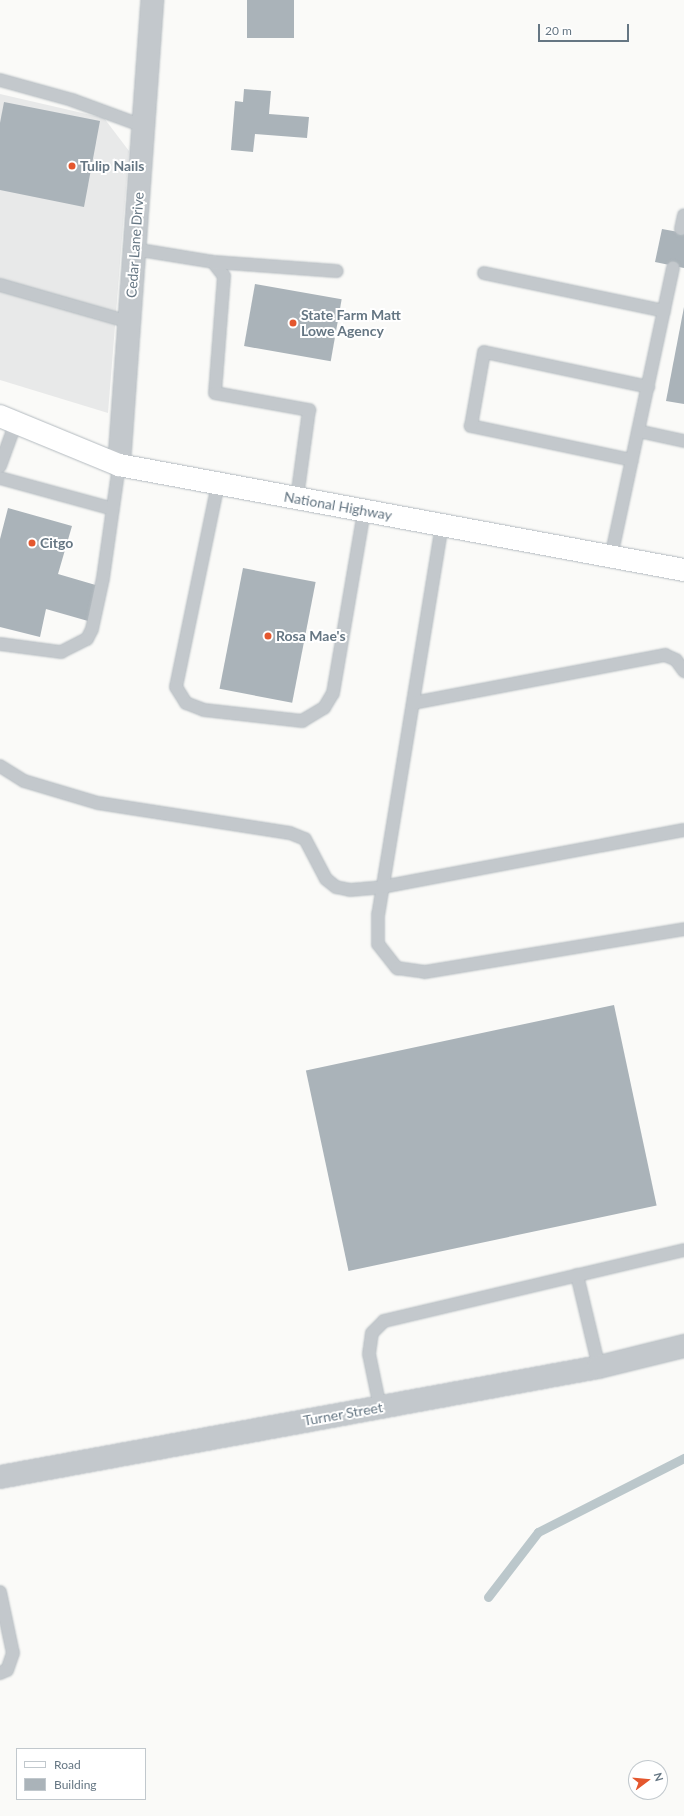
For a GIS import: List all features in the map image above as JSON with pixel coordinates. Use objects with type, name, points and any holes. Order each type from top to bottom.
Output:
[{"type":"main road","name":"National Highway","points":[[8,419],[119,465],[684,570]]},
{"type":"street","name":"Cedar Lane Drive","points":[[119,465],[152,0]]},
{"type":"street","name":"Turner Street","points":[[0,1477],[599,1367],[684,1346]]},
{"type":"lane","points":[[0,80],[72,100],[143,126]]},
{"type":"lane","points":[[682,229],[684,215]]},
{"type":"lane","points":[[134,249],[213,262],[337,271]]},
{"type":"lane","points":[[213,262],[224,276],[215,393],[309,410],[297,498]]},
{"type":"lane","points":[[611,557],[673,268]]},
{"type":"lane","points":[[484,273],[664,311]]},
{"type":"lane","points":[[0,285],[129,322]]},
{"type":"lane","points":[[632,460],[471,426],[484,352],[648,387]]},
{"type":"lane","points":[[0,466],[8,419]]},
{"type":"lane","points":[[638,431],[684,441]]},
{"type":"lane","points":[[0,644],[61,652],[86,638],[92,629],[103,578],[119,465]]},
{"type":"lane","points":[[0,478],[113,509]]},
{"type":"lane","points":[[218,484],[176,687],[186,703],[204,710],[302,721],[324,708],[333,693],[364,511]]},
{"type":"lane","points":[[442,525],[382,887],[378,944],[397,968],[425,972],[684,929]]},
{"type":"lane","points":[[413,703],[665,655],[676,660],[684,671]]},
{"type":"lane","points":[[0,766],[24,782],[98,803],[290,833],[305,839],[326,879],[336,887],[350,890],[382,887],[684,830]]},
{"type":"lane","points":[[380,1407],[369,1354],[372,1333],[384,1321],[684,1250]]},
{"type":"lane","points":[[577,1275],[599,1367]]},
{"type":"lane","points":[[0,1592],[13,1653],[7,1670],[0,1673]]},
{"type":"shaded area","points":[[0,94],[104,118],[129,151],[108,413],[0,380]]},
{"type":"building","points":[[247,0],[294,0],[294,38],[247,38]]},
{"type":"building","points":[[244,89],[271,91],[269,114],[309,117],[307,138],[255,134],[253,152],[231,150],[235,101],[243,102]]},
{"type":"building","points":[[4,102],[100,121],[84,207],[0,190],[0,123]]},
{"type":"building","points":[[662,229],[684,233],[684,268],[655,262]]},
{"type":"building","name":"State Farm Matt Lowe Agency","points":[[255,284],[342,299],[331,361],[244,346]]},
{"type":"building","points":[[684,307],[684,404],[666,401]]},
{"type":"building","points":[[8,508],[72,526],[58,574],[99,586],[88,621],[46,609],[40,637],[0,627],[0,539]]},
{"type":"building","name":"Rosa Mae's","points":[[243,568],[316,582],[292,703],[220,689]]},
{"type":"building","points":[[614,1005],[657,1206],[349,1271],[306,1070]]},
{"type":"waterway","points":[[488,1597],[538,1532],[684,1458]]},
{"type":"place","name":"Tulip Nails","points":[[72,166]]},
{"type":"place","name":"State Farm Matt Lowe Agency","points":[[293,323]]},
{"type":"place","name":"Citgo","points":[[32,543]]},
{"type":"place","name":"Rosa Mae's","points":[[268,636]]}]
